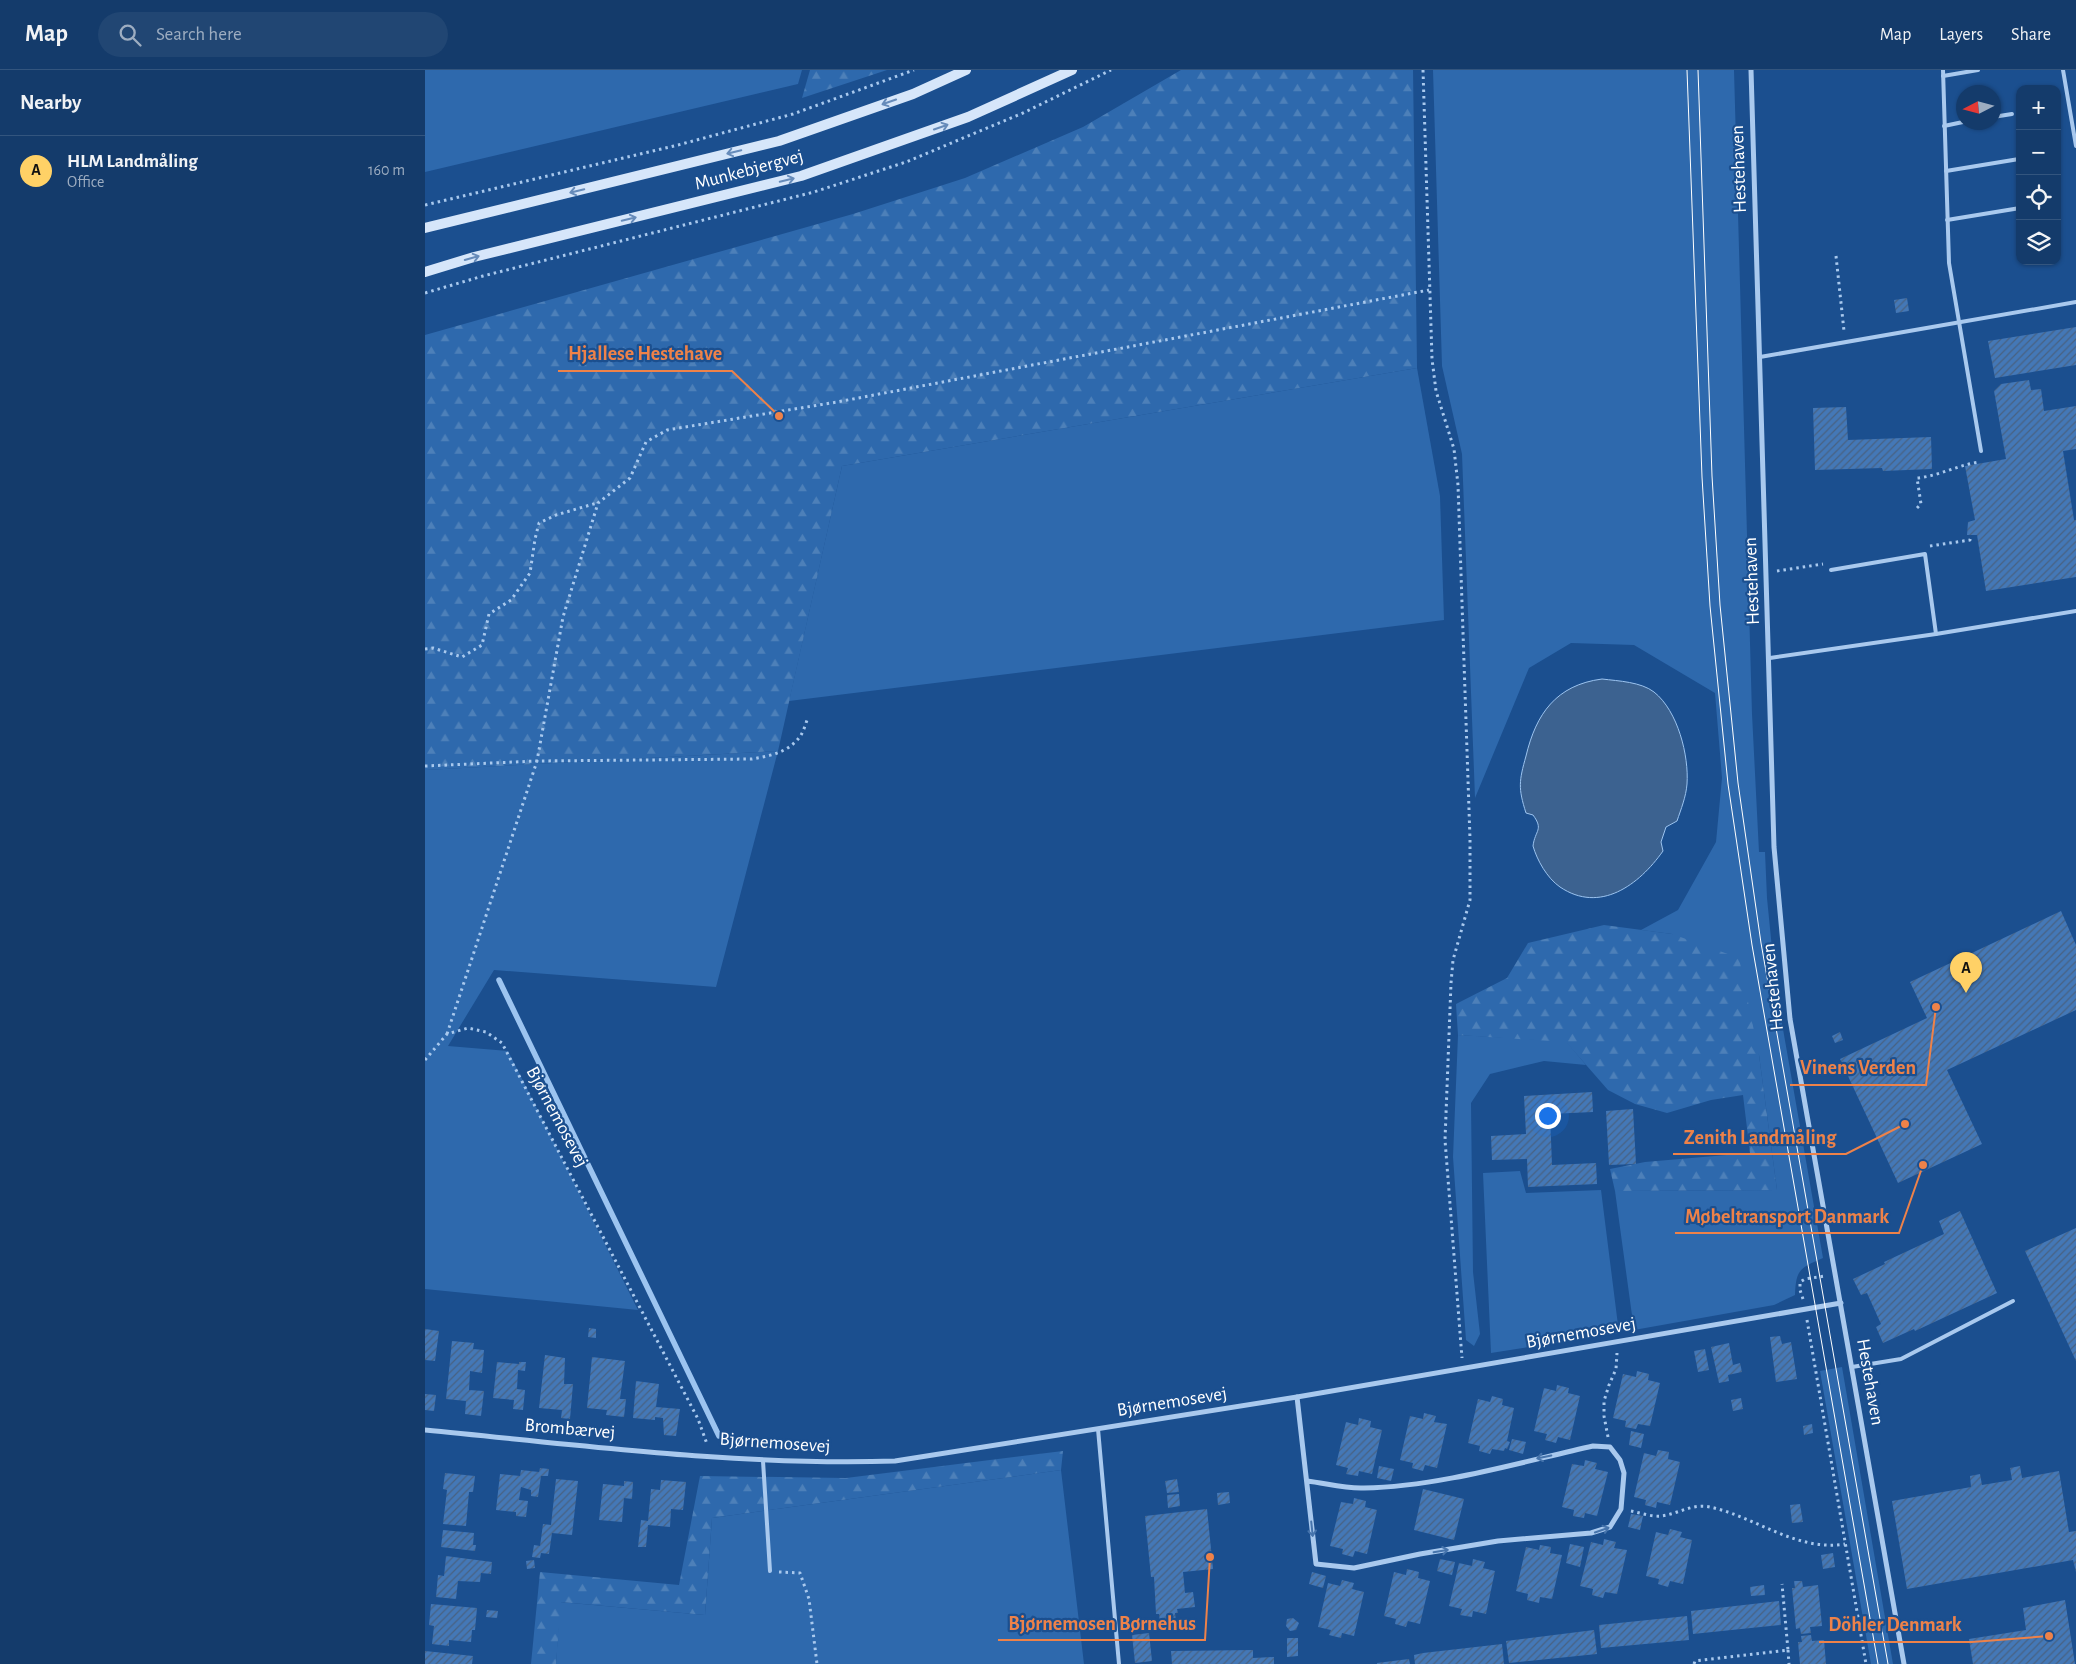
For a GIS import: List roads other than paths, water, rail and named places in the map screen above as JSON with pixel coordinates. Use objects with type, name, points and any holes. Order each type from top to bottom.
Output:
[{"type":"street","name":"Munkebjergvej","points":[[425,228],[779,141],[913,94],[966,70]]},
{"type":"street","name":"Munkebjergvej","points":[[425,272],[474,257],[801,176],[967,117],[1072,70]]},
{"type":"street","name":"Hestehaven","points":[[1751,70],[1770,658],[1774,847],[1790,1019],[1904,1664]]},
{"type":"street","name":"Bjørnemosevej","points":[[712,1457],[830,1463],[895,1461],[1297,1397],[1841,1303]]},
{"type":"street","points":[[1297,1397],[1316,1564],[1354,1568],[1420,1554],[1498,1541],[1591,1533],[1610,1527],[1621,1509],[1624,1473],[1620,1460],[1610,1447],[1593,1446],[1456,1476],[1407,1484],[1362,1488],[1307,1480]]},
{"type":"street","name":"Brombærvej","points":[[425,1430],[712,1457]]},
{"type":"lane","points":[[1943,70],[1949,263],[1981,451]]},
{"type":"lane","points":[[1943,76],[1978,70]]},
{"type":"lane","points":[[2063,70],[2076,146]]},
{"type":"lane","points":[[2001,116],[2012,114]]},
{"type":"lane","points":[[1945,126],[1956,124]]},
{"type":"lane","points":[[1946,172],[2016,160]]},
{"type":"lane","points":[[1947,220],[2016,209]]},
{"type":"lane","points":[[1760,357],[2076,302]]},
{"type":"lane","points":[[1831,570],[1925,554],[1936,634]]},
{"type":"lane","points":[[1770,658],[2076,611]]},
{"type":"lane","points":[[1852,1367],[1901,1359],[2013,1301]]},
{"type":"lane","points":[[1098,1429],[1119,1664]]},
{"type":"lane","points":[[763,1461],[770,1571]]},
{"type":"waterway","points":[[499,980],[719,1436]]},
{"type":"tram line","points":[[1687,70],[1702,477],[1710,606],[1728,784],[1752,945],[1878,1664]]},
{"type":"tram line","points":[[1698,70],[1712,476],[1720,605],[1738,783],[1761,943],[1888,1664]]},
{"type":"place","name":"Hjallese Hestehave","points":[[779,416]]},
{"type":"place","name":"HLM Landmåling","points":[[1966,993]]},
{"type":"place","name":"Vinens Verden","points":[[1936,1007]]},
{"type":"place","name":"Zenith Landmåling","points":[[1905,1124]]},
{"type":"place","name":"Møbeltransport Danmark","points":[[1923,1165]]},
{"type":"place","name":"Bjørnemosen Børnehus","points":[[1210,1557]]},
{"type":"place","name":"Döhler Denmark","points":[[2049,1636]]}]
